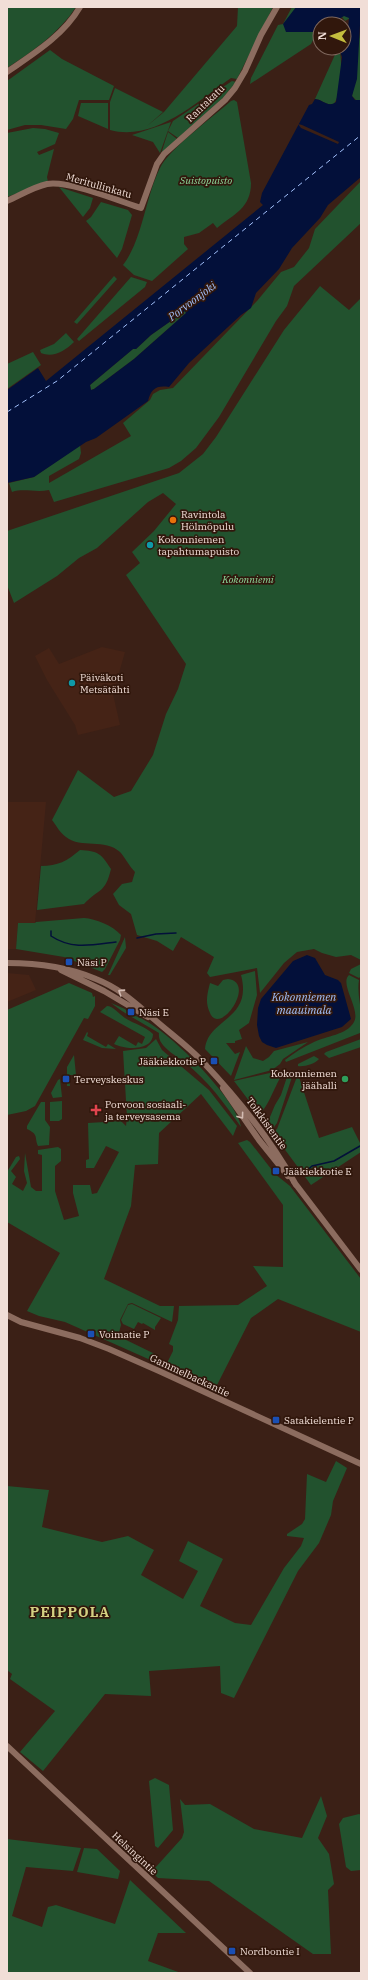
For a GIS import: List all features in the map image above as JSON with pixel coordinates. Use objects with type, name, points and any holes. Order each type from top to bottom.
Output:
[{"type":"street","points":[[7,72],[58,34],[80,7]]},
{"type":"street","name":"Rantakatu","points":[[141,208],[157,164],[164,154],[225,100],[235,88],[245,71],[261,35],[277,7]]},
{"type":"street","name":"Meritullinkatu","points":[[7,201],[41,186],[54,183],[71,185],[141,208]]},
{"type":"street","name":"Tolkkistentie","points":[[7,963],[33,963],[58,968],[104,991],[154,1020],[173,1034],[236,1098],[284,1163],[296,1184],[361,1270]]},
{"type":"street","name":"Gammelbackantie","points":[[7,1315],[21,1322],[80,1338],[109,1349],[361,1464]]},
{"type":"street","name":"Helsingintie","points":[[7,1746],[250,1973]]},
{"type":"shaded area","points":[[102,647],[125,652],[113,694],[120,725],[78,735],[75,725],[47,680],[35,656],[49,648],[59,664]]},
{"type":"shaded area","points":[[7,802],[46,802],[35,923],[18,923],[16,949],[7,949]]},
{"type":"shaded area","points":[[7,973],[29,975],[36,990],[7,1002]]},
{"type":"green space","points":[[7,7],[76,7],[54,33],[36,48],[7,68]]},
{"type":"green space","points":[[238,7],[273,7],[237,79],[231,78],[174,118],[159,125],[143,130],[126,132],[110,130],[110,102],[115,88],[163,112],[147,126],[164,112],[237,26]]},
{"type":"green space","points":[[292,7],[361,7],[361,12],[352,17],[312,16],[311,44],[250,84],[251,78],[278,25],[283,24]]},
{"type":"green space","points":[[361,23],[361,100],[357,101],[352,96]]},
{"type":"green space","points":[[50,50],[62,59],[114,86],[109,100],[79,100],[73,119],[66,129],[41,125],[25,125],[7,130],[7,81]]},
{"type":"green space","points":[[334,56],[341,56],[341,77],[336,101],[333,104],[328,104],[315,99]]},
{"type":"green space","points":[[232,81],[236,82],[222,99],[178,138],[168,131],[173,121]]},
{"type":"green space","name":"Suistopuisto","points":[[234,100],[237,102],[251,183],[250,192],[245,205],[217,228],[213,223],[199,233],[184,237],[184,244],[188,249],[152,281],[134,275],[123,265],[130,255],[140,231],[151,192],[160,168],[181,143]]},
{"type":"green space","points":[[81,103],[108,103],[108,129],[78,116]]},
{"type":"green space","points":[[171,122],[160,153],[153,142],[132,135]]},
{"type":"green space","points":[[33,128],[45,129],[59,133],[55,144],[37,152],[39,155],[54,149],[47,177],[48,182],[7,197],[7,133]]},
{"type":"green space","points":[[168,132],[177,139],[161,154]]},
{"type":"green space","points":[[361,181],[361,223],[294,286],[287,306],[276,321],[219,417],[196,448],[181,461],[169,468],[54,502],[49,490],[21,490],[12,492],[9,483],[34,477],[80,445],[81,453],[79,459],[49,476],[49,483],[131,436],[123,423],[150,400],[153,394],[160,390],[173,388],[257,301],[281,272],[294,267],[309,248],[315,229]]},
{"type":"green space","points":[[59,187],[93,198],[90,208],[83,217]]},
{"type":"green space","points":[[101,202],[128,210],[132,215],[122,249],[117,258],[86,221],[91,217]]},
{"type":"green space","points":[[114,276],[117,279],[77,324],[74,322]]},
{"type":"green space","points":[[131,277],[147,282],[145,287],[79,341],[77,339]]},
{"type":"green space","name":"Kokonniemi","points":[[320,286],[349,310],[361,298],[361,960],[351,955],[336,957],[314,949],[297,952],[284,963],[260,993],[257,968],[210,977],[207,973],[214,957],[181,937],[173,951],[157,941],[137,935],[131,914],[119,905],[113,894],[122,884],[132,882],[135,872],[120,852],[114,848],[107,845],[72,841],[62,833],[52,820],[78,770],[114,797],[131,791],[153,755],[166,714],[178,689],[186,664],[126,575],[140,563],[132,552],[154,531],[176,504],[163,493],[148,502],[97,548],[79,558],[57,576],[14,603],[7,585],[7,531],[179,473],[203,454],[216,437],[284,330]]},
{"type":"green space","points":[[185,311],[186,313],[134,359],[91,390],[90,385],[133,349],[136,349],[151,335]]},
{"type":"green space","points":[[66,333],[74,342],[63,351],[50,355],[41,353],[40,350],[54,344]]},
{"type":"green space","points":[[33,352],[41,365],[7,389],[7,364]]},
{"type":"green space","points":[[80,850],[95,852],[102,856],[108,864],[111,869],[104,887],[84,904],[37,910],[41,866],[62,862]]},
{"type":"green space","points":[[84,918],[104,923],[121,935],[120,940],[102,972],[64,957],[16,949],[18,923],[35,923]]},
{"type":"green space","points":[[125,937],[126,948],[110,975],[108,975]]},
{"type":"green space","points":[[361,964],[361,976],[359,978],[349,973],[351,969]]},
{"type":"green space","points":[[255,971],[257,995],[249,1023],[239,1030],[242,1039],[235,1041],[235,1043],[226,1043],[235,1054],[240,1052],[231,1076],[205,1049],[208,1039],[214,1031],[236,1010],[241,1001],[243,990],[241,975]]},
{"type":"green space","points":[[349,975],[359,980],[358,986],[362,1020],[360,1033],[286,1062],[285,1060],[302,1048],[346,1030],[354,1022],[355,1010],[347,984]]},
{"type":"green space","points":[[228,979],[236,982],[239,989],[238,997],[228,1014],[221,1018],[215,1019],[210,1013],[207,1005],[207,995],[210,983],[218,986],[223,980]]},
{"type":"green space","points":[[69,983],[92,993],[93,997],[95,996],[95,1006],[88,1019],[84,1018],[35,1106],[26,1111],[7,1115],[7,1010]]},
{"type":"green space","points":[[111,1003],[125,1009],[130,1015],[142,1019],[158,1029],[195,1062],[227,1099],[237,1115],[241,1127],[201,1076],[164,1046],[159,1038],[159,1033],[129,1015]]},
{"type":"green space","points":[[107,1006],[114,1009],[128,1020],[150,1031],[153,1034],[152,1040],[148,1044],[138,1048],[114,1044],[119,1036],[136,1046],[138,1042],[142,1044],[145,1037],[100,1012]]},
{"type":"green space","points":[[87,1032],[87,1036],[106,1047],[108,1044],[116,1049],[102,1048],[83,1040]]},
{"type":"green space","points":[[156,1039],[162,1050],[209,1090],[237,1126],[233,1136],[201,1094],[159,1133],[158,1164],[135,1165],[131,1206],[104,1279],[160,1306],[174,1306],[172,1322],[132,1303],[128,1304],[120,1320],[121,1325],[118,1336],[157,1355],[155,1362],[65,1322],[39,1316],[27,1311],[60,1253],[7,1222],[7,1172],[16,1157],[19,1156],[20,1159],[11,1171],[16,1177],[12,1184],[23,1191],[27,1183],[24,1171],[25,1153],[31,1187],[36,1191],[42,1191],[42,1155],[38,1154],[38,1150],[58,1147],[61,1149],[61,1161],[55,1166],[55,1191],[64,1220],[79,1216],[73,1193],[73,1185],[90,1185],[92,1194],[97,1193],[119,1152],[106,1146],[94,1168],[86,1168],[86,1160],[89,1159],[88,1123],[121,1121],[126,1126],[127,1117],[123,1051],[146,1048]]},
{"type":"green space","points":[[361,1039],[361,1047],[329,1058],[324,1054],[326,1052]]},
{"type":"green space","points":[[308,1042],[283,1059],[280,1064],[272,1070],[234,1080],[246,1046],[253,1058],[263,1061],[274,1051]]},
{"type":"green space","points":[[74,1055],[76,1075],[69,1075],[70,1086],[67,1086],[67,1067]]},
{"type":"green space","points":[[314,1056],[319,1059],[306,1066],[298,1066],[298,1064]]},
{"type":"green space","points":[[279,1071],[283,1073],[268,1102],[259,1114],[234,1081]]},
{"type":"green space","points":[[288,1074],[292,1077],[277,1123],[270,1129],[267,1124],[281,1095]]},
{"type":"green space","points":[[298,1074],[319,1138],[352,1127],[361,1145],[361,1152],[311,1185],[272,1132],[277,1129]]},
{"type":"green space","points":[[60,1079],[62,1097],[53,1098],[51,1093]]},
{"type":"green space","points":[[62,1101],[62,1119],[59,1121],[50,1121],[50,1102]]},
{"type":"green space","points":[[41,1102],[45,1102],[45,1120],[50,1127],[49,1145],[38,1146],[35,1134],[27,1129],[27,1126]]},
{"type":"green space","points":[[247,1140],[275,1174],[290,1186],[361,1279],[361,1332],[278,1299],[251,1318],[216,1387],[166,1365],[173,1351],[173,1346],[169,1344],[178,1320],[179,1306],[238,1305],[267,1286],[253,1266],[283,1267],[283,1205],[238,1143]]},
{"type":"green space","points":[[132,1304],[161,1318],[155,1327],[155,1330],[143,1323],[138,1322],[134,1329],[123,1324],[121,1320],[128,1305]]},
{"type":"green space","points":[[336,1461],[347,1468],[333,1501],[331,1515],[319,1543],[298,1571],[234,1698],[221,1693],[220,1666],[149,1671],[151,1696],[105,1694],[43,1771],[20,1752],[55,1711],[10,1679],[12,1674],[7,1670],[7,1486],[49,1490],[42,1527],[102,1542],[128,1536],[154,1550],[141,1575],[183,1599],[198,1571],[179,1561],[188,1541],[223,1559],[200,1606],[235,1623],[251,1625],[284,1568],[301,1546],[304,1538],[287,1536],[287,1534],[302,1524],[305,1519],[307,1474],[326,1482]]},
{"type":"green space","points":[[155,1778],[169,1785],[173,1830],[158,1848],[155,1846],[149,1781]]},
{"type":"green space","points":[[321,1796],[327,1816],[318,1838],[329,1854],[334,1884],[328,1890],[331,1954],[313,1954],[209,1881],[158,1878],[155,1875],[155,1868],[182,1838],[184,1832],[180,1799],[185,1805],[210,1804],[254,1829],[302,1838]]},
{"type":"green space","points":[[359,1814],[361,1815],[361,1870],[351,1871],[346,1867],[339,1824],[343,1818]]},
{"type":"green space","points":[[7,1839],[81,1848],[73,1871],[26,1867],[12,1916],[42,1927],[48,1907],[56,1905],[115,1924],[130,1880],[186,1933],[158,1933],[148,1961],[181,1973],[7,1973]]},
{"type":"green space","points":[[84,1848],[97,1849],[120,1871],[118,1879],[77,1872]]},
{"type":"water","name":"Porvoonjoki","points":[[296,7],[361,7],[357,79],[352,96],[355,100],[361,100],[361,177],[328,205],[320,218],[292,248],[279,269],[256,293],[251,308],[241,315],[189,363],[169,387],[157,387],[151,393],[148,401],[96,438],[86,442],[34,477],[7,483],[7,390],[38,368],[46,381],[263,205],[260,202],[262,193],[309,105],[312,104],[315,99],[328,104],[333,104],[336,102],[342,56],[352,56],[352,16],[312,16],[312,32],[286,32],[283,24]],"holes":[[[185,311],[186,313],[134,359],[91,390],[90,385],[133,349],[136,349],[151,335]]]},
{"type":"water","name":"Kokonniemen maauimala","points":[[307,955],[315,958],[325,975],[338,980],[341,983],[351,1019],[342,1027],[276,1048],[267,1045],[262,1042],[259,1036],[257,1025],[258,1008],[261,999],[293,961]]},
{"type":"pier","points":[[298,124],[339,142],[338,144],[301,128]]},
{"type":"waterway","points":[[51,931],[51,936],[74,945],[116,942]]},
{"type":"waterway","points":[[137,938],[156,934],[176,933]]},
{"type":"waterway","points":[[305,1172],[312,1166],[334,1161],[360,1146]]},
{"type":"ferry route","points":[[7,412],[57,381],[361,135]]},
{"type":"place","name":"Ravintola Hölmöpulu","points":[[173,520]]},
{"type":"place","name":"Kokonniemen tapahtumapuisto","points":[[150,545]]},
{"type":"place","name":"Päiväkoti Metsätähti","points":[[72,683]]},
{"type":"place","name":"Näsi P","points":[[69,962]]},
{"type":"place","name":"Näsi E","points":[[131,1012]]},
{"type":"place","name":"Jääkiekkotie P","points":[[214,1061]]},
{"type":"place","name":"Terveyskeskus","points":[[66,1079]]},
{"type":"place","name":"Kokonniemen jäähalli","points":[[345,1079]]},
{"type":"place","name":"Porvoon sosiaali- ja terveysasema","points":[[96,1110]]},
{"type":"place","name":"Jääkiekkotie E","points":[[276,1171]]},
{"type":"place","name":"Voimatie P","points":[[91,1334]]},
{"type":"place","name":"Satakielentie P","points":[[276,1420]]},
{"type":"place","name":"Nordbontie I","points":[[232,1951]]},
{"type":"district","name":"PEIPPOLA","points":[[70,1612]]}]
